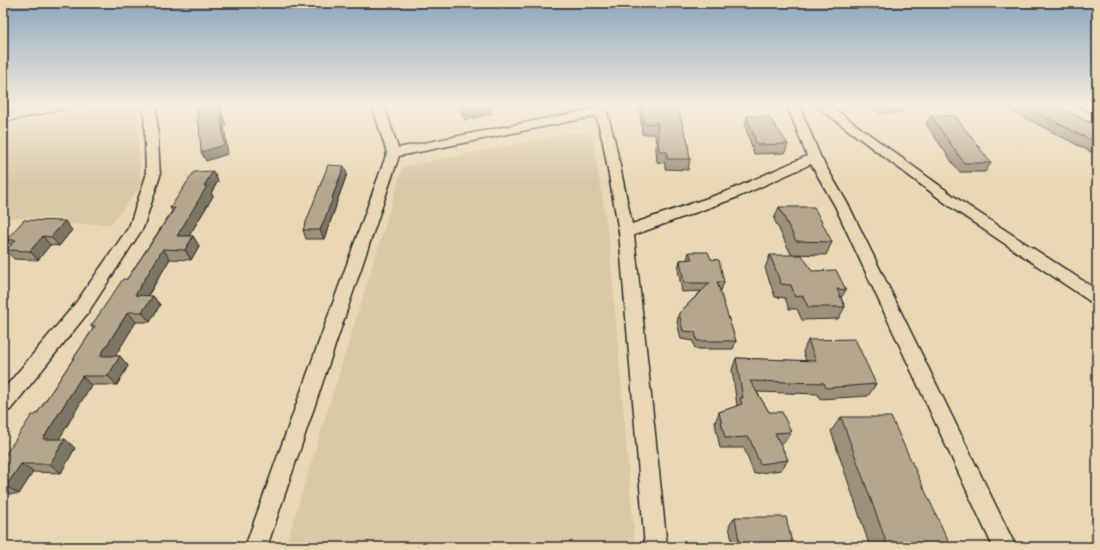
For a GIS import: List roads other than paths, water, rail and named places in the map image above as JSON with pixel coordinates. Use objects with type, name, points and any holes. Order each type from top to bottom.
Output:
[{"type":"street","points":[[3,404],[81,309],[136,228],[154,176],[151,131]]},
{"type":"street","points":[[256,547],[393,153],[386,131]]},
{"type":"street","points":[[393,153],[496,131]]},
{"type":"street","points":[[606,131],[626,232],[656,547]]},
{"type":"street","points":[[803,131],[814,158],[842,206],[1005,547]]},
{"type":"street","points":[[856,131],[957,205],[1097,298]]},
{"type":"street","points":[[626,232],[733,194],[814,158]]}]
